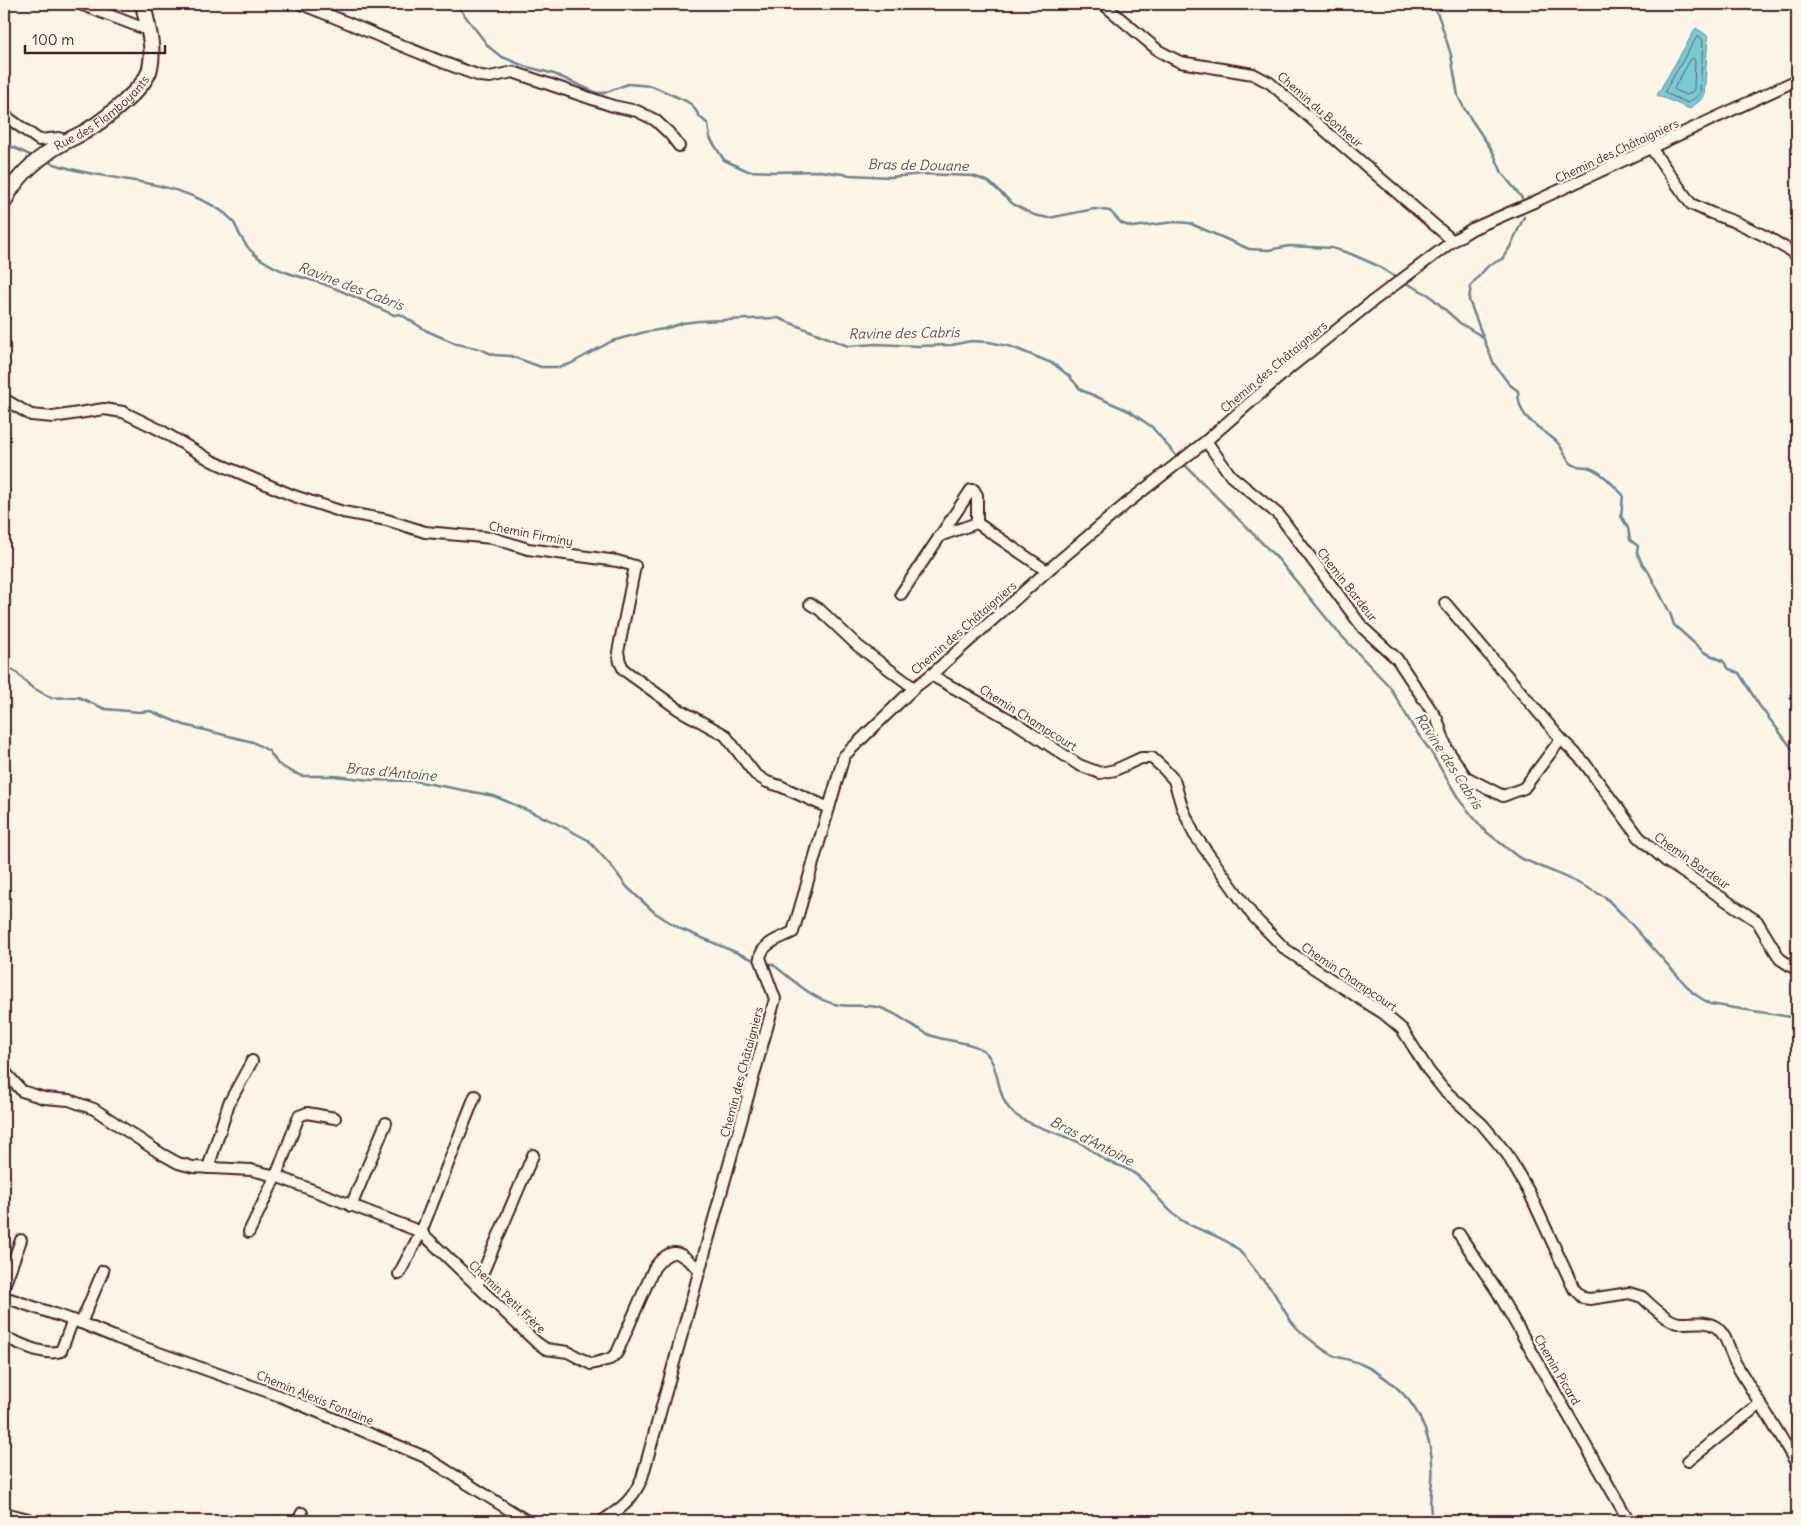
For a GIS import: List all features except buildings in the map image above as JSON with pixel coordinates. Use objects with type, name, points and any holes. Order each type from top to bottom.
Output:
[{"type":"main road","name":"Rue des Flamboyants","points":[[4,202],[11,187],[34,163],[60,144],[96,125],[140,87],[147,78],[151,65],[151,49],[143,4]]},
{"type":"main road","points":[[4,1515],[28,1521]]},
{"type":"street","points":[[80,4],[148,30]]},
{"type":"street","points":[[301,4],[344,20],[399,46],[480,76],[490,77],[513,72],[614,106],[637,111],[655,120],[679,146]]},
{"type":"street","name":"Chemin du Bonheur","points":[[1103,4],[1159,51],[1180,62],[1253,74],[1270,83],[1453,241]]},
{"type":"street","name":"Chemin des Châtaigniers","points":[[602,1521],[624,1506],[635,1494],[642,1478],[775,999],[760,958],[761,952],[772,942],[793,932],[844,756],[914,688],[1127,503],[1206,442],[1336,330],[1453,241],[1472,229],[1797,80]]},
{"type":"street","points":[[4,115],[39,140],[59,138],[60,144]]},
{"type":"street","points":[[1651,148],[1691,204],[1770,238],[1797,255]]},
{"type":"street","name":"Chemin Firminy","points":[[4,399],[31,415],[45,417],[104,409],[123,412],[160,430],[212,461],[294,496],[343,512],[387,520],[425,532],[493,538],[528,548],[618,561],[635,566],[618,652],[624,670],[678,709],[725,735],[755,774],[767,782],[829,808]]},
{"type":"street","name":"Chemin Bardeur","points":[[1206,442],[1231,476],[1279,514],[1363,628],[1398,659],[1437,719],[1447,749],[1466,777],[1503,796],[1524,788],[1561,740]]},
{"type":"street","points":[[901,594],[971,490],[974,490],[977,495],[977,523]]},
{"type":"street","points":[[977,523],[1047,571]]},
{"type":"street","points":[[939,536],[977,523]]},
{"type":"street","name":"Chemin Bardeur","points":[[1445,603],[1561,740],[1583,761],[1639,837],[1666,861],[1757,921],[1780,960],[1797,970]]},
{"type":"street","points":[[810,604],[820,610],[876,660],[914,688]]},
{"type":"street","name":"Chemin Champcourt","points":[[931,675],[1016,723],[1079,766],[1100,772],[1115,770],[1141,758],[1152,758],[1162,767],[1174,780],[1182,807],[1194,834],[1252,916],[1285,949],[1383,1012],[1402,1029],[1428,1070],[1444,1090],[1482,1124],[1507,1154],[1530,1194],[1574,1289],[1583,1298],[1590,1299],[1629,1293],[1636,1294],[1672,1321],[1679,1323],[1699,1321],[1708,1323],[1716,1328],[1723,1334],[1735,1363],[1797,1465]]},
{"type":"street","points":[[208,1168],[229,1103],[252,1062]]},
{"type":"street","name":"Chemin Petit Frère","points":[[4,1072],[22,1091],[44,1098],[69,1100],[88,1106],[160,1154],[178,1162],[193,1167],[251,1170],[276,1176],[421,1232],[536,1342],[546,1349],[568,1352],[591,1364],[605,1361],[617,1353],[654,1268],[661,1258],[670,1253],[681,1254],[700,1270]]},
{"type":"street","points":[[399,1274],[421,1232],[475,1096]]},
{"type":"street","points":[[249,1232],[276,1176],[299,1116],[307,1113],[335,1118]]},
{"type":"street","points":[[351,1206],[386,1123]]},
{"type":"street","points":[[477,1286],[533,1155]]},
{"type":"street","name":"Chemin Picard","points":[[1459,1234],[1497,1291],[1630,1521]]},
{"type":"street","points":[[4,1286],[21,1240]]},
{"type":"street","points":[[4,1337],[32,1348],[55,1353],[60,1350],[103,1271]]},
{"type":"street","name":"Chemin Alexis Fontaine","points":[[4,1297],[77,1321],[118,1338],[280,1396],[425,1457],[527,1521]]},
{"type":"street","points":[[1688,1461],[1761,1403]]},
{"type":"water","points":[[1696,28],[1708,36],[1704,97],[1690,109],[1657,95]]},
{"type":"waterway","name":"Bras de Douane","points":[[456,4],[489,47],[500,56],[524,66],[554,74],[597,93],[604,93],[628,84],[652,86],[686,101],[692,105],[700,117],[708,124],[710,138],[724,160],[748,171],[820,171],[890,177],[923,174],[973,176],[989,182],[1013,204],[1034,215],[1049,218],[1094,209],[1110,211],[1121,223],[1132,227],[1175,222],[1189,223],[1249,249],[1269,250],[1289,246],[1332,248],[1376,265],[1397,278]]},
{"type":"waterway","points":[[1433,4],[1451,55],[1458,96],[1493,152],[1502,173],[1522,198]]},
{"type":"waterway","name":"Ravine des Cabris","points":[[4,143],[34,157]]},
{"type":"waterway","name":"Ravine des Cabris","points":[[46,161],[84,172],[160,186],[202,200],[228,216],[248,247],[257,256],[278,269],[340,290],[394,315],[400,314],[427,331],[457,344],[480,349],[494,355],[511,356],[541,367],[559,367],[570,364],[612,341],[683,323],[778,318],[848,346],[876,344],[918,346],[952,345],[971,341],[989,342],[1012,347],[1054,364],[1069,376],[1081,390],[1129,411],[1152,427],[1178,458]]},
{"type":"waterway","points":[[1483,337],[1469,300],[1471,285],[1488,266],[1502,259],[1510,247],[1524,217]]},
{"type":"waterway","name":"Bras de Douane","points":[[1404,282],[1429,295],[1460,323],[1483,337],[1494,364],[1509,384],[1518,391],[1521,409],[1530,421],[1558,444],[1572,464],[1595,470],[1623,495],[1621,516],[1628,528],[1630,540],[1638,546],[1637,552],[1641,562],[1648,571],[1670,613],[1674,625],[1704,652],[1723,661],[1729,669],[1739,673],[1759,705],[1797,755]]},
{"type":"waterway","name":"Ravine des Cabris","points":[[1186,466],[1278,559],[1337,631],[1390,687],[1460,801],[1484,830],[1518,857],[1570,879],[1605,897],[1693,993],[1710,1004],[1797,1018]]},
{"type":"waterway","name":"Bras d'Antoine","points":[[4,664],[16,672],[30,686],[51,698],[78,697],[105,709],[150,711],[184,725],[253,742],[269,751],[278,764],[302,776],[415,781],[494,796],[552,821],[588,840],[627,887],[654,912],[666,920],[681,929],[754,960]]},
{"type":"waterway","name":"Bras d'Antoine","points":[[766,963],[772,964],[820,999],[839,1005],[881,1008],[930,1035],[972,1045],[984,1051],[994,1065],[1005,1102],[1017,1116],[1074,1140],[1105,1160],[1134,1173],[1181,1220],[1235,1247],[1271,1289],[1298,1330],[1334,1356],[1358,1363],[1378,1373],[1409,1400],[1426,1431],[1430,1447],[1432,1472],[1430,1506],[1433,1521]]}]
